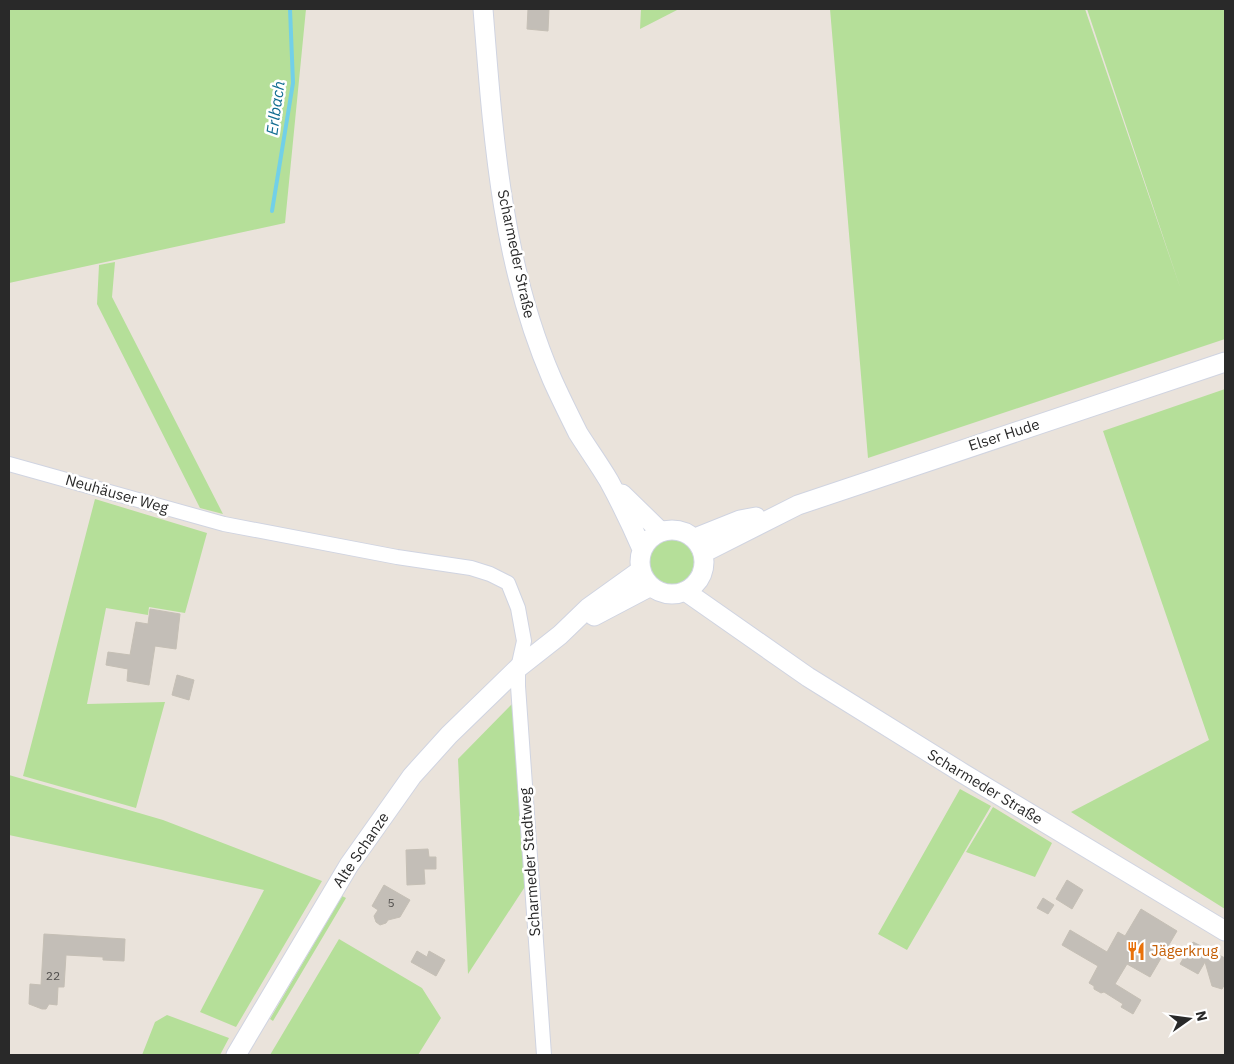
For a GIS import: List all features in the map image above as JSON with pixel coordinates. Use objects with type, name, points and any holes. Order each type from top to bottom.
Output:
[{"type":"street","name":"Scharmeder Straße","points":[[483,9],[491,112],[504,216],[529,319],[542,356],[564,405],[579,434],[609,481],[642,549]]},
{"type":"street","name":"Elser Hude","points":[[699,546],[740,520],[784,510],[1225,362]]},
{"type":"street","name":"Neuhäuser Weg","points":[[9,464],[224,524],[397,557],[471,568],[490,574],[508,583],[518,608],[524,641],[518,668]]},
{"type":"street","name":"Scharmeder Straße","points":[[609,481],[660,531]]},
{"type":"street","points":[[668,529],[682,531],[699,546],[703,571],[700,579],[685,591],[671,594],[664,593],[651,586],[643,576],[640,563],[642,549],[650,538],[660,531],[668,529]]},
{"type":"street","name":"Alte Schanze","points":[[236,1055],[349,865],[412,776],[449,735],[518,668],[560,635],[588,608],[641,570]]},
{"type":"street","name":"Scharmeder Straße","points":[[700,579],[750,636]]},
{"type":"street","name":"Alte Schanze","points":[[560,635],[651,586]]},
{"type":"street","name":"Scharmeder Straße","points":[[685,591],[808,677],[939,759],[1225,931]]},
{"type":"street","name":"Scharmeder Stadtweg","points":[[518,668],[544,1055]]},
{"type":"green space","points":[[9,9],[306,9],[285,223],[9,283]]},
{"type":"green space","points":[[641,9],[679,9],[640,29]]},
{"type":"green space","points":[[830,9],[1085,9],[1181,290],[1087,9],[1225,9],[1225,339],[868,458]]},
{"type":"green space","points":[[115,262],[112,297],[223,514],[200,508],[97,304],[99,265]]},
{"type":"green space","points":[[1225,389],[1225,909],[1071,812],[1209,740],[1103,431]]},
{"type":"green space","points":[[95,499],[207,533],[185,613],[149,607],[148,615],[106,608],[87,704],[165,702],[136,808],[23,776]]},
{"type":"green space","points":[[666,539],[676,539],[688,545],[693,553],[693,571],[688,579],[680,584],[666,585],[658,582],[651,575],[648,567],[648,557],[651,549],[658,542]]},
{"type":"green space","points":[[512,704],[528,882],[468,974],[458,759]]},
{"type":"green space","points":[[9,775],[163,820],[322,881],[236,1027],[200,1012],[264,890],[9,835]]},
{"type":"green space","points":[[960,789],[991,806],[907,950],[878,934]]},
{"type":"green space","points":[[993,807],[1052,843],[1035,877],[966,852]]},
{"type":"green space","points":[[342,896],[346,898],[273,1021],[270,1019]]},
{"type":"green space","points":[[339,939],[422,988],[441,1018],[418,1055],[270,1055]]},
{"type":"green space","points":[[167,1015],[229,1038],[220,1055],[142,1055],[155,1022]]},
{"type":"building","points":[[528,9],[549,9],[548,31],[527,29]]},
{"type":"building","points":[[150,609],[180,614],[176,649],[155,646],[149,685],[127,681],[128,669],[106,665],[108,652],[130,655],[136,622],[148,624]]},
{"type":"building","points":[[177,675],[194,680],[189,700],[172,695]]},
{"type":"building","points":[[428,849],[429,857],[436,857],[436,869],[424,869],[425,884],[407,885],[406,850]]},
{"type":"building","points":[[1067,880],[1083,890],[1072,909],[1056,899]]},
{"type":"building","points":[[384,885],[410,900],[400,917],[388,920],[380,925],[376,922],[374,916],[378,910],[372,906]]},
{"type":"building","points":[[1043,898],[1054,905],[1048,914],[1037,908]]},
{"type":"building","name":"Jägerkrug","points":[[1141,909],[1177,931],[1150,977],[1127,964],[1115,984],[1141,1000],[1133,1014],[1121,1007],[1123,1004],[1104,992],[1101,993],[1094,989],[1094,986],[1089,983],[1098,966],[1062,945],[1070,930],[1107,952],[1118,932],[1125,936]]},
{"type":"building","points":[[44,934],[125,939],[124,961],[103,960],[103,957],[66,955],[64,987],[58,987],[57,1005],[49,1004],[46,1009],[42,1009],[29,1004],[30,984],[41,985]]},
{"type":"building","points":[[1193,942],[1225,958],[1225,984],[1222,989],[1212,986],[1205,962],[1198,974],[1180,964]]},
{"type":"building","points":[[417,951],[427,957],[429,951],[445,960],[436,976],[411,962]]},
{"type":"waterway","name":"Erlbach","points":[[272,211],[293,83],[290,9]]},
{"type":"place","name":"Jägerkrug","points":[[1136,951]]}]
